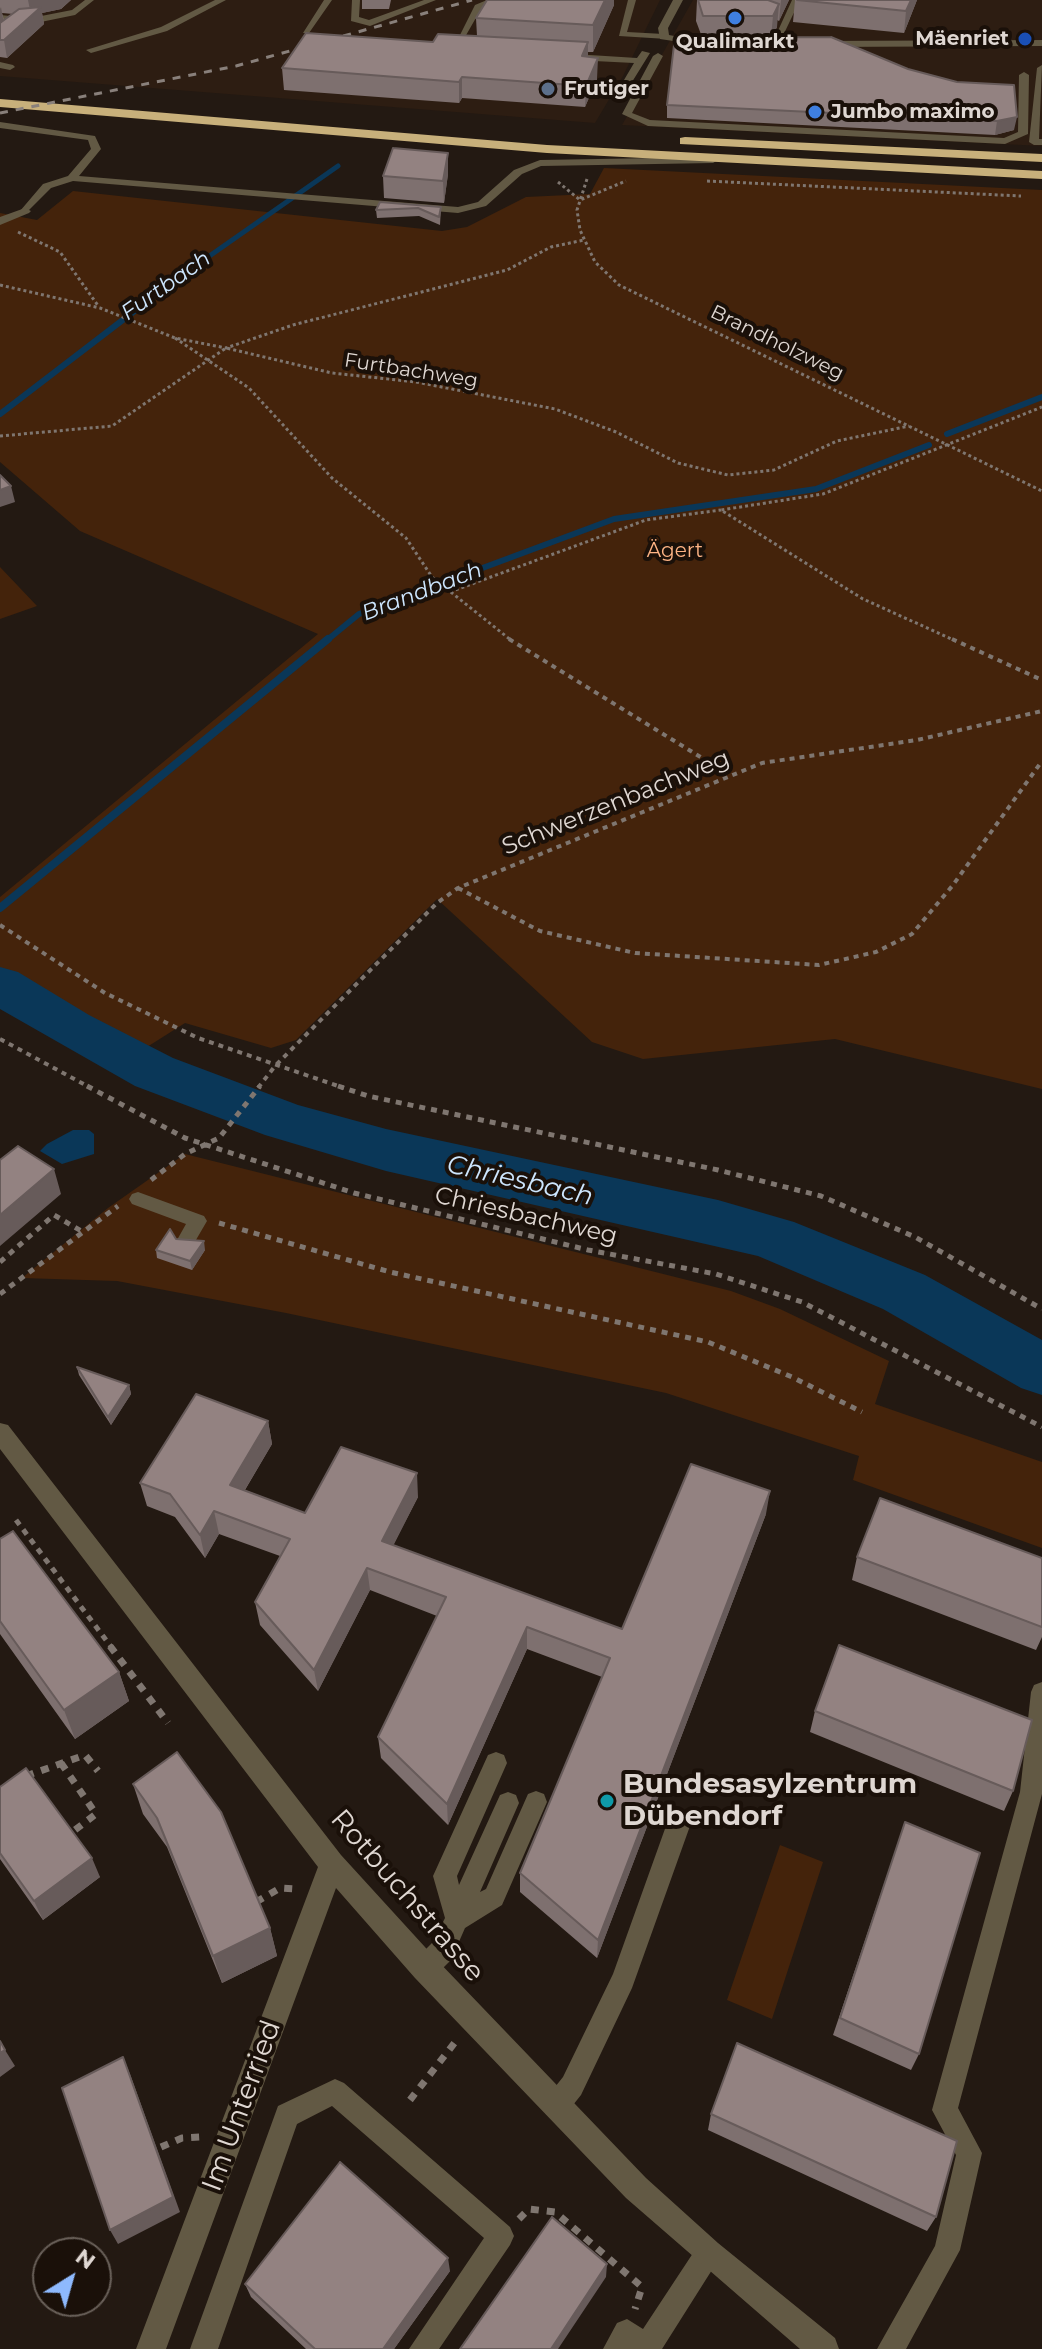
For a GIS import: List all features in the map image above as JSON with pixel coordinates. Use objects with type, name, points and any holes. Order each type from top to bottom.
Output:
[{"type":"highway","points":[[68,94],[468,127]]},
{"type":"highway","points":[[0,103],[339,134],[727,160],[1042,175]]},
{"type":"highway","points":[[657,139],[1042,158]]},
{"type":"street","points":[[678,0],[663,28],[666,38],[715,44]]},
{"type":"street","points":[[803,44],[1042,43]]},
{"type":"street","points":[[759,44],[788,44]]},
{"type":"street","points":[[0,221],[25,211]]},
{"type":"street","name":"Rotbuchstrasse","points":[[0,1432],[332,1864],[425,1968],[636,2188],[708,2253],[824,2349]]},
{"type":"street","name":"Im Unterried","points":[[151,2349],[332,1864]]},
{"type":"lane","points":[[0,18],[19,20],[75,12],[90,0]]},
{"type":"lane","points":[[91,50],[164,29],[222,0]]},
{"type":"lane","points":[[306,31],[328,0]]},
{"type":"lane","points":[[356,0],[354,19],[370,23],[432,0]]},
{"type":"lane","points":[[462,35],[478,7],[495,0]]},
{"type":"lane","points":[[632,0],[622,34],[666,38]]},
{"type":"lane","points":[[774,44],[796,0]]},
{"type":"lane","points":[[10,29],[19,20]]},
{"type":"lane","points":[[629,80],[649,48],[666,38]]},
{"type":"lane","points":[[566,56],[641,61]]},
{"type":"lane","points":[[658,56],[627,114],[634,120],[1005,141]]},
{"type":"lane","points":[[1042,68],[1034,142],[1042,142]]},
{"type":"lane","points":[[986,156],[1005,141],[1023,134],[1024,75]]},
{"type":"lane","points":[[0,125],[92,138],[96,149],[72,178]]},
{"type":"lane","points":[[25,211],[47,186],[72,178],[471,208],[529,167],[564,160],[727,160]]},
{"type":"lane","points":[[140,1193],[198,1221],[186,1240]]},
{"type":"lane","points":[[891,2349],[947,2250],[963,2181],[969,2153],[945,2110],[1031,1792],[1042,1692]]},
{"type":"lane","points":[[457,1919],[445,1876],[496,1763]]},
{"type":"lane","points":[[457,1919],[494,1897],[536,1802]]},
{"type":"lane","points":[[425,1968],[442,1951],[508,1803]]},
{"type":"lane","points":[[556,2106],[572,2086],[623,1979],[678,1826]]},
{"type":"lane","points":[[204,2349],[287,2115],[335,2092],[501,2236],[423,2349]]},
{"type":"lane","points":[[634,2345],[708,2253]]},
{"type":"path","name":"Brandholzweg","points":[[587,178],[578,220],[584,240],[601,269],[619,285],[1042,491]]},
{"type":"path","points":[[555,180],[580,200],[607,187],[639,179]]},
{"type":"path","points":[[698,181],[1026,197]]},
{"type":"path","points":[[16,231],[60,252],[100,308]]},
{"type":"path","points":[[0,436],[112,426],[226,348],[293,325],[507,270],[551,247],[584,240]]},
{"type":"path","points":[[0,285],[100,308],[175,338],[208,358],[249,388],[332,478],[406,538],[432,577],[444,588],[510,640],[729,775]]},
{"type":"path","name":"Furtbachweg","points":[[175,338],[332,373],[416,382],[555,409],[616,432],[678,463],[728,475],[774,470],[837,441],[909,426]]},
{"type":"path","points":[[450,592],[646,520],[823,494],[1042,407]]},
{"type":"path","points":[[721,510],[863,599],[1042,680]]},
{"type":"path","name":"Schwerzenbachweg","points":[[204,1145],[219,1138],[275,1066],[437,903],[458,888],[762,763],[917,740],[1042,711]]},
{"type":"path","points":[[458,888],[540,931],[635,953],[819,965],[876,952],[912,934],[953,885],[1042,761]]},
{"type":"path","points":[[0,925],[105,993],[198,1038],[368,1096],[718,1170],[821,1196],[915,1237],[1042,1309]]},
{"type":"path","name":"Chriesbachweg","points":[[0,1039],[204,1145],[419,1209],[763,1287],[846,1322],[1042,1427]]},
{"type":"path","points":[[140,1193],[185,1154],[204,1145]]},
{"type":"path","points":[[0,1294],[119,1205]]},
{"type":"path","points":[[0,1262],[54,1215],[83,1232]]},
{"type":"path","points":[[198,1221],[229,1223],[390,1272],[708,1342],[862,1412]]},
{"type":"path","points":[[16,1520],[61,1587],[168,1723]]},
{"type":"path","points":[[101,1660],[113,1652]]},
{"type":"path","points":[[20,1780],[85,1755],[98,1771]]},
{"type":"path","points":[[61,1763],[96,1814],[71,1833]]},
{"type":"path","points":[[256,1902],[280,1888],[320,1896]]},
{"type":"path","points":[[410,2100],[457,2040]]},
{"type":"path","points":[[161,2147],[182,2138],[212,2137],[227,2144]]},
{"type":"path","points":[[501,2236],[529,2209],[555,2212],[642,2287],[634,2345]]},
{"type":"shaded area","points":[[0,0],[660,0],[623,76],[595,123],[0,76]]},
{"type":"shaded area","points":[[693,0],[1042,0],[1042,146],[622,125]]},
{"type":"green space","name":"Ägert","points":[[604,168],[1042,190],[1042,1089],[835,1039],[643,1059],[592,1042],[437,899],[296,1040],[271,1048],[185,1023],[147,1047],[0,969],[0,897],[318,634],[80,531],[0,462],[0,213],[37,220],[73,191],[442,231],[467,227],[526,197],[590,194]]},
{"type":"green space","points":[[0,567],[37,606],[0,619]]},
{"type":"green space","points":[[185,1154],[731,1291],[780,1309],[889,1361],[875,1404],[1042,1462],[1042,1548],[853,1480],[859,1456],[666,1393],[286,1313],[117,1281],[22,1278],[108,1208]]},
{"type":"green space","points":[[780,1845],[823,1862],[772,2019],[727,2000]]},
{"type":"water","points":[[73,1130],[89,1130],[94,1134],[94,1154],[62,1164],[40,1151],[47,1144]]},
{"type":"building","points":[[487,0],[605,0],[593,25],[476,18]]},
{"type":"building","points":[[698,0],[768,0],[779,4],[773,16],[703,16]]},
{"type":"building","points":[[797,0],[911,0],[906,11]]},
{"type":"building","points":[[41,7],[4,40],[0,40],[0,23],[19,9]]},
{"type":"building","points":[[306,33],[433,42],[438,34],[588,42],[582,56],[598,58],[586,86],[462,77],[459,82],[282,68]]},
{"type":"building","points":[[831,37],[908,69],[957,82],[1014,85],[1017,117],[997,121],[667,105],[674,45],[679,38]]},
{"type":"building","points":[[393,148],[448,153],[443,181],[383,176]]},
{"type":"building","points":[[380,202],[441,207],[439,217],[418,208],[376,210]]},
{"type":"building","points":[[0,475],[11,486],[0,490]]},
{"type":"building","points":[[18,1146],[54,1169],[0,1215],[0,1160]]},
{"type":"building","points":[[170,1229],[176,1239],[204,1241],[190,1261],[156,1250]]},
{"type":"building","points":[[77,1367],[129,1385],[108,1417]]},
{"type":"building","points":[[196,1394],[268,1421],[230,1485],[305,1513],[341,1447],[417,1473],[382,1541],[622,1629],[691,1464],[770,1491],[598,1940],[520,1873],[610,1658],[527,1627],[447,1804],[378,1737],[446,1597],[367,1568],[314,1670],[255,1602],[290,1539],[214,1511],[200,1535],[170,1494],[140,1483]]},
{"type":"building","points":[[880,1498],[1042,1558],[1042,1627],[857,1557]]},
{"type":"building","points":[[13,1531],[119,1672],[64,1710],[0,1621],[0,1539]]},
{"type":"building","points":[[839,1645],[1032,1720],[1013,1791],[815,1711]]},
{"type":"building","points":[[177,1752],[221,1812],[270,1928],[213,1956],[157,1818],[133,1784]]},
{"type":"building","points":[[26,1768],[92,1858],[34,1901],[0,1853],[0,1787]]},
{"type":"building","points":[[905,1822],[980,1853],[919,2054],[840,2018]]},
{"type":"building","points":[[737,2043],[957,2141],[936,2217],[711,2114]]},
{"type":"building","points":[[123,2057],[173,2197],[110,2230],[62,2088]]},
{"type":"building","points":[[340,2162],[448,2258],[383,2349],[315,2349],[245,2284]]},
{"type":"building","points":[[552,2217],[607,2264],[551,2349],[460,2349]]},
{"type":"waterway","name":"Furtbach","points":[[168,285],[338,166]]},
{"type":"waterway","name":"Furtbach","points":[[0,414],[171,283]]},
{"type":"waterway","name":"Brandbach","points":[[947,434],[1042,397]]},
{"type":"waterway","name":"Brandbach","points":[[326,641],[359,614],[614,519],[816,489],[929,445]]},
{"type":"waterway","name":"Brandbach","points":[[0,908],[328,639]]},
{"type":"waterway","name":"Chriesbach","points":[[0,985],[70,1028],[154,1072],[284,1121],[386,1150],[718,1222],[774,1238],[904,1292],[1042,1370]]},
{"type":"railway","points":[[0,113],[236,66],[472,0]]},
{"type":"place","name":"Qualimarkt","points":[[735,18]]},
{"type":"place","name":"Mäenriet","points":[[1025,39]]},
{"type":"place","name":"Frutiger","points":[[548,89]]},
{"type":"place","name":"Jumbo maximo","points":[[815,112]]},
{"type":"place","name":"Bundesasylzentrum Dübendorf","points":[[607,1801]]}]
